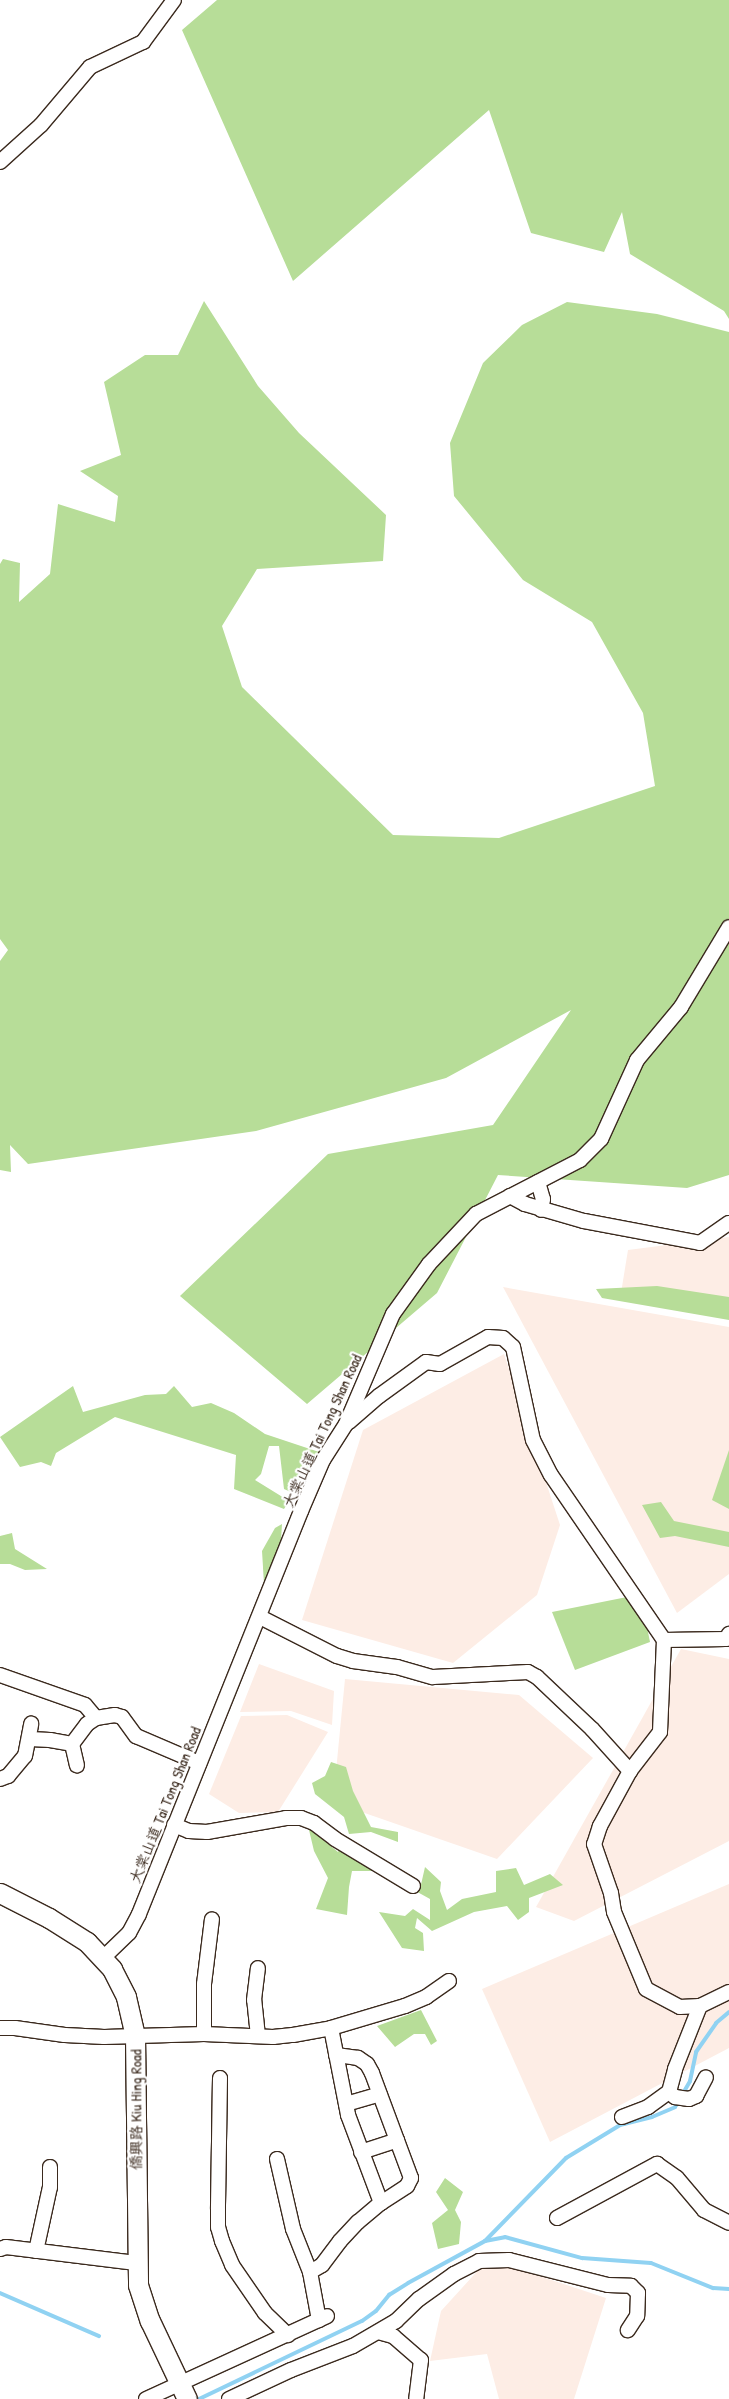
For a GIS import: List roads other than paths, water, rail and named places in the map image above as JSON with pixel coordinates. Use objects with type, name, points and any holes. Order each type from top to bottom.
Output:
[{"type":"street","points":[[0,162],[41,125],[90,67],[143,42],[174,0]]},
{"type":"street","name":"大棠山道 Tai Tong Shan Road","points":[[103,1958],[129,1933],[323,1460],[346,1424],[393,1314],[428,1264],[476,1214],[580,1160],[602,1139],[637,1060],[681,1008],[729,927]]},
{"type":"street","points":[[538,1182],[543,1199],[541,1210]]},
{"type":"street","points":[[510,1196],[516,1201],[541,1210],[584,1221],[700,1243],[729,1223]]},
{"type":"street","points":[[346,1424],[379,1396],[426,1362],[440,1364],[488,1337],[503,1338],[513,1347],[533,1440],[550,1475],[664,1640],[660,1732],[630,1771],[600,1826],[594,1844],[611,1893],[614,1912],[646,1989],[680,2007],[700,2006],[729,1992]]},
{"type":"street","points":[[260,1617],[337,1656],[353,1661],[397,1668],[433,1677],[528,1672],[537,1677],[592,1729],[630,1771]]},
{"type":"street","points":[[664,1640],[726,1639],[729,1634]]},
{"type":"street","points":[[0,1675],[85,1705],[96,1718]]},
{"type":"street","points":[[72,1744],[87,1724],[96,1718],[115,1715],[122,1717],[136,1736],[199,1763]]},
{"type":"street","points":[[0,1779],[8,1776],[21,1763],[30,1739],[31,1724]]},
{"type":"street","points":[[30,1739],[72,1744]]},
{"type":"street","points":[[72,1744],[77,1765]]},
{"type":"street","points":[[174,1825],[189,1831],[207,1832],[286,1818],[301,1818],[314,1823],[335,1839],[413,1886]]},
{"type":"street","name":"僑興路 Kiu Hing Road","points":[[0,1893],[69,1930],[103,1958],[112,1969],[126,1997],[135,2035],[136,2262],[138,2285],[143,2304],[183,2391]]},
{"type":"street","points":[[204,2034],[204,1984],[212,1919]]},
{"type":"street","points":[[258,1968],[254,2000],[258,2036]]},
{"type":"street","points":[[0,2028],[66,2035],[292,2035],[331,2028],[416,2002],[449,1981]]},
{"type":"street","points":[[678,2096],[675,2069],[700,2006]]},
{"type":"street","points":[[331,2028],[346,2104],[361,2152],[381,2203]]},
{"type":"street","points":[[310,2272],[320,2267],[340,2241],[381,2203],[410,2181],[410,2175],[367,2064],[358,2058],[336,2055]]},
{"type":"street","points":[[622,2117],[678,2096],[696,2096],[706,2077]]},
{"type":"street","points":[[220,2078],[218,2227],[232,2265],[265,2313],[288,2335]]},
{"type":"street","points":[[346,2104],[380,2094]]},
{"type":"street","points":[[361,2152],[397,2140]]},
{"type":"street","points":[[146,2399],[183,2391],[323,2318],[310,2272],[293,2229],[277,2159]]},
{"type":"street","points":[[557,2218],[657,2164],[677,2178],[704,2210],[729,2223]]},
{"type":"street","points":[[36,2251],[50,2187],[50,2167]]},
{"type":"street","points":[[0,2249],[6,2247],[136,2262]]},
{"type":"street","points":[[228,2399],[291,2370],[353,2346],[396,2320],[419,2299],[454,2274],[479,2261],[509,2260],[608,2285],[631,2286],[638,2293],[637,2316],[628,2330]]},
{"type":"street","points":[[378,2332],[393,2336],[421,2360],[416,2399]]},
{"type":"waterway","points":[[682,2095],[690,2081],[696,2052],[716,2023],[729,2012]]},
{"type":"waterway","points":[[199,2399],[362,2321],[376,2311],[389,2295],[485,2241],[566,2158],[620,2125],[652,2117],[675,2107],[679,2101]]},
{"type":"waterway","points":[[485,2241],[505,2237],[582,2258],[651,2263],[713,2288],[729,2289]]},
{"type":"waterway","points":[[0,2293],[99,2336]]}]
